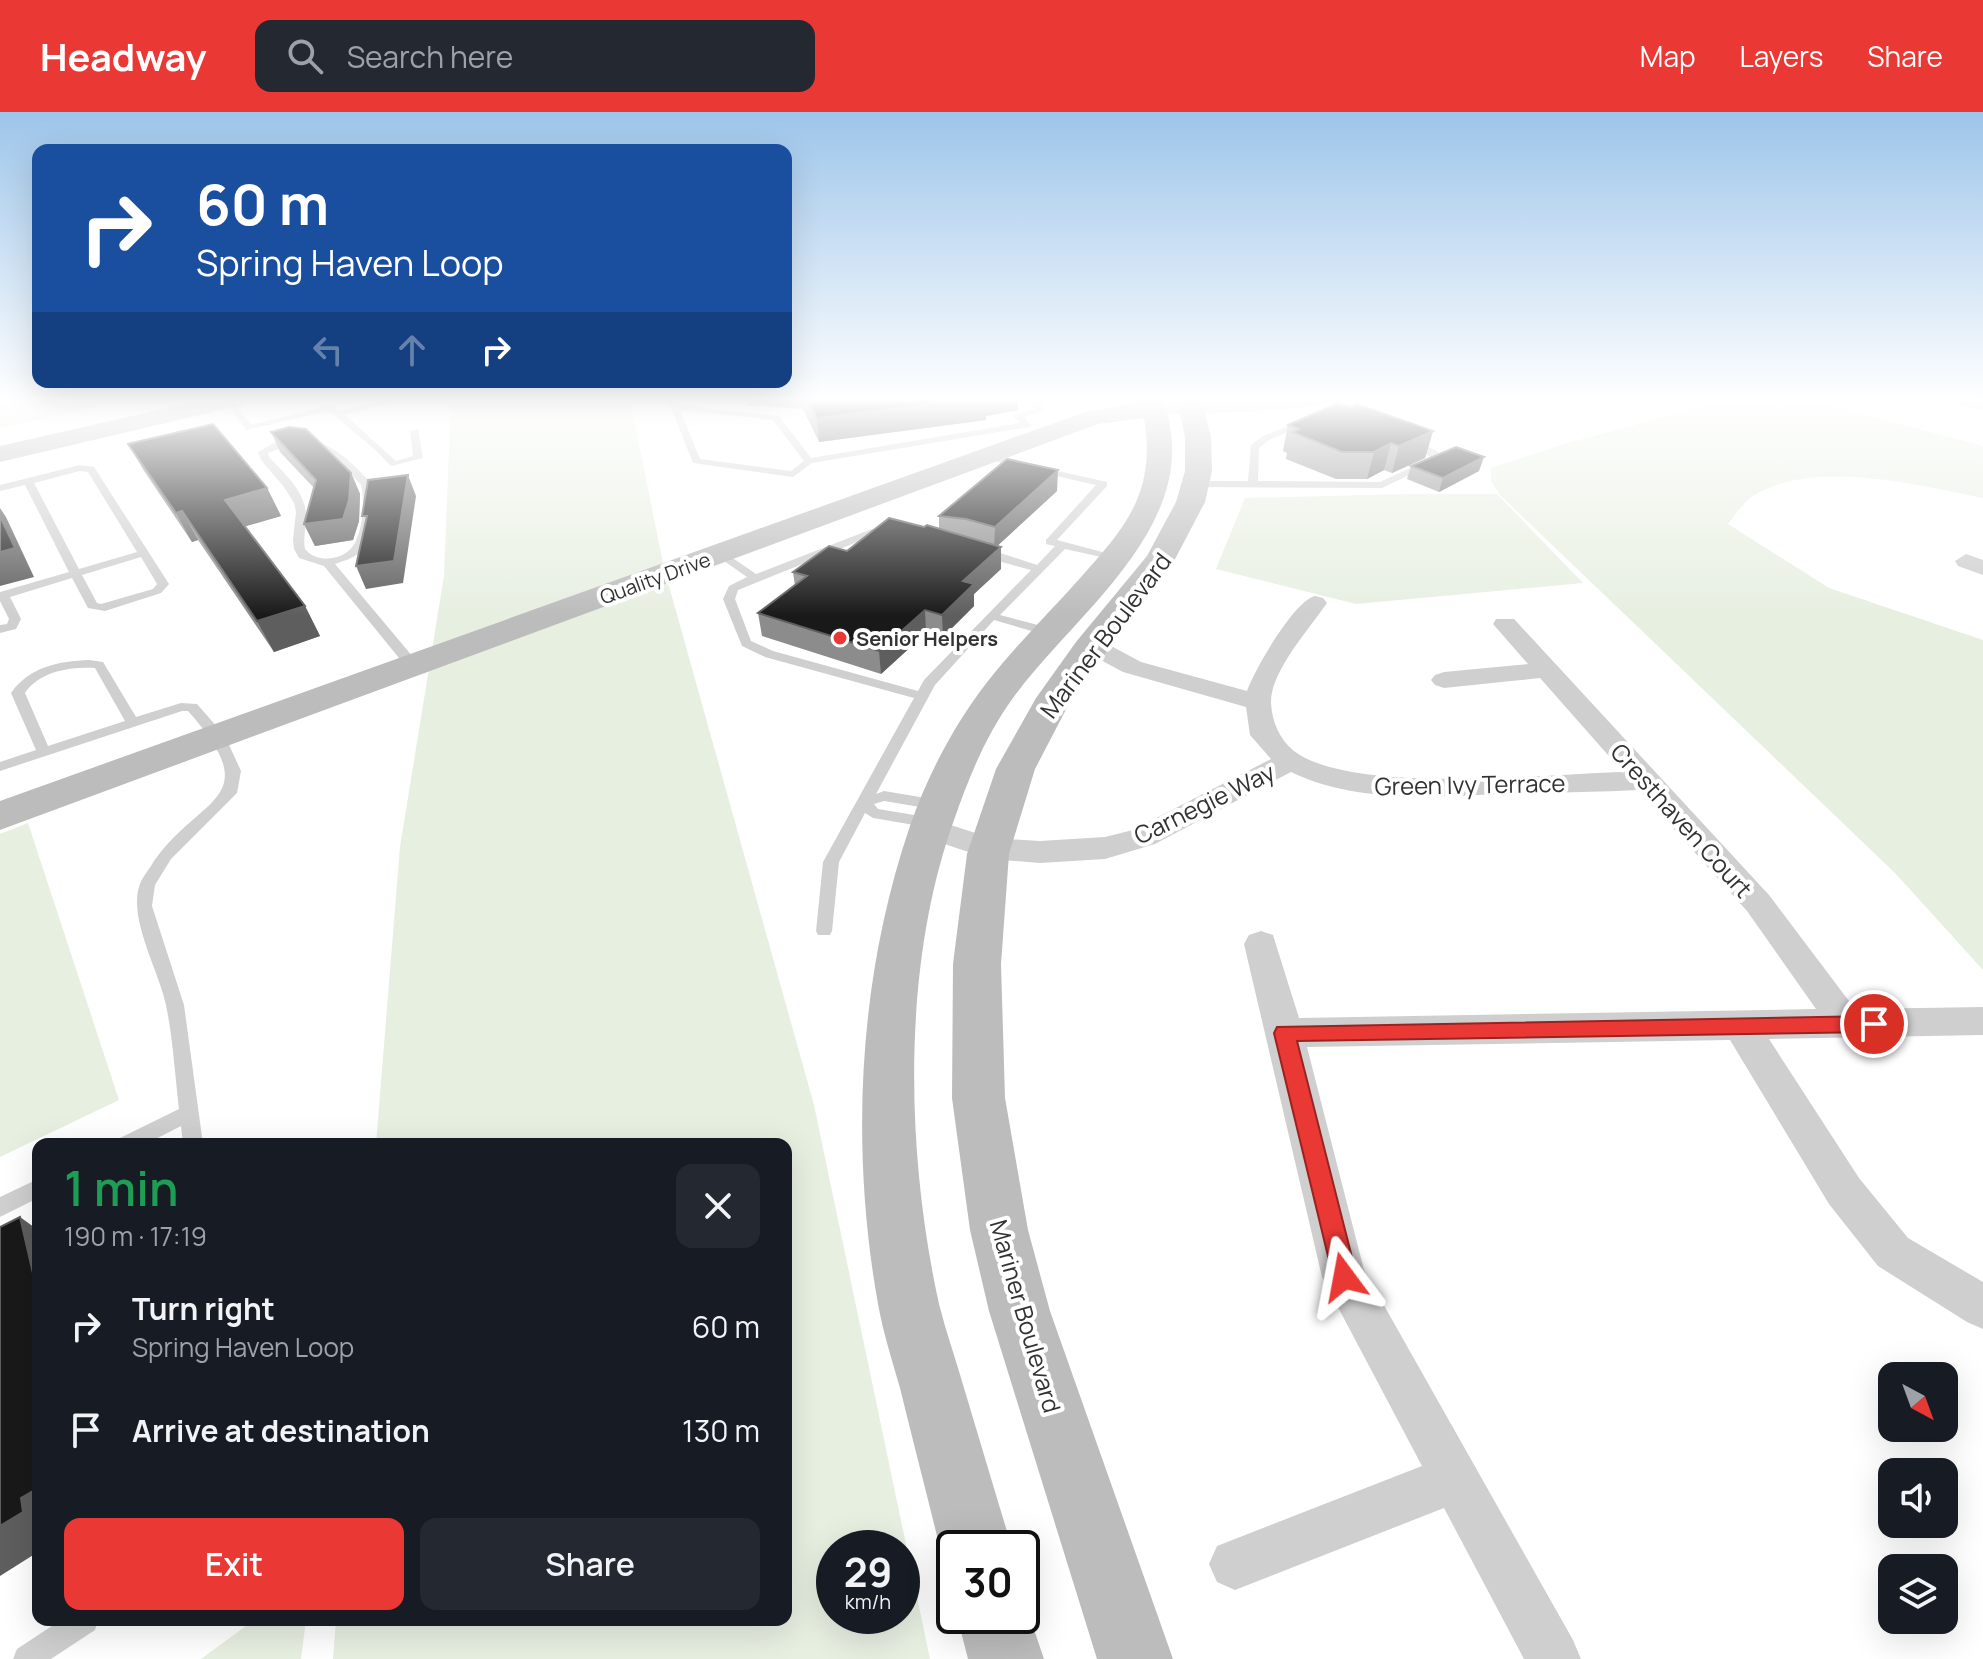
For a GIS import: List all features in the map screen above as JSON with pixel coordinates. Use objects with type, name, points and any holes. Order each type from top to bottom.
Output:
[{"type":"main road","name":"Quality Drive","points":[[0,816],[942,472]]},
{"type":"main road","name":"Mariner Boulevard","points":[[1131,568],[1131,538],[1155,491],[1157,472]]},
{"type":"main road","name":"Mariner Boulevard","points":[[971,1530],[909,1305],[890,1165],[887,1074],[892,994],[902,924],[934,819],[968,741],[999,693],[1070,639],[1131,568],[1182,527],[1198,484],[1194,472]]},
{"type":"main road","name":"Mariner Boulevard","points":[[1070,639],[1052,702],[1021,755],[1003,799],[989,848],[974,995],[975,1069],[984,1153],[1010,1278],[1135,1659]]},
{"type":"main road","points":[[999,1634],[1006,1659]]},
{"type":"street","points":[[1070,639],[1132,667],[1258,702],[1274,664],[1315,603]]},
{"type":"street","name":"Cresthaven Court","points":[[1505,624],[1758,903],[1847,1025]]},
{"type":"street","points":[[1444,680],[1547,670]]},
{"type":"street","name":"Green Ivy Terrace","points":[[1258,702],[1260,723],[1270,744],[1291,760],[1322,776],[1355,785],[1408,789],[1647,781]]},
{"type":"street","name":"Carnegie Way","points":[[934,819],[989,848],[1040,852],[1105,848],[1144,837],[1291,760]]},
{"type":"street","points":[[1261,944],[1344,1277],[1554,1659]]},
{"type":"street","points":[[1285,1033],[1983,1021]]},
{"type":"street","points":[[1740,1025],[1844,1191],[1893,1252],[1983,1307]]},
{"type":"street","points":[[1235,1564],[1453,1479]]},
{"type":"lane","points":[[0,488],[63,472]]},
{"type":"lane","points":[[28,481],[92,605],[101,608],[157,591],[163,584],[93,472]]},
{"type":"lane","points":[[275,472],[299,502],[302,516],[296,532],[298,544],[305,556],[328,563],[352,553],[360,545],[370,493],[366,483],[353,472]]},
{"type":"lane","points":[[1051,472],[1103,484],[1050,542],[1131,568]]},
{"type":"lane","points":[[1253,472],[1253,484]]},
{"type":"lane","points":[[1198,484],[1382,485],[1410,472]]},
{"type":"lane","points":[[895,531],[876,531],[755,578],[733,588],[729,599],[746,643],[769,654],[921,696]]},
{"type":"lane","points":[[824,931],[831,862],[929,683],[1063,545]]},
{"type":"lane","points":[[973,552],[1039,569]]},
{"type":"lane","points":[[0,629],[12,626],[15,619],[1,596],[144,553]]},
{"type":"lane","points":[[720,554],[755,578]]},
{"type":"lane","points":[[328,563],[413,666]]},
{"type":"lane","points":[[992,616],[1070,639]]},
{"type":"lane","points":[[44,753],[18,693],[33,678],[51,671],[88,663],[99,665],[132,722]]},
{"type":"lane","points":[[0,767],[132,722],[192,707],[218,736],[234,771],[230,793],[166,855],[147,885],[144,906],[175,1005],[192,1138]]},
{"type":"lane","points":[[864,802],[884,796],[934,819]]},
{"type":"lane","points":[[139,1138],[189,1113]]},
{"type":"lane","points":[[0,1207],[32,1191]]},
{"type":"lane","points":[[27,1659],[76,1626]]},
{"type":"shaded area","points":[[448,472],[645,472],[664,568],[814,1105],[903,1530],[816,1530],[816,1634],[920,1634],[920,1611],[930,1659],[333,1659],[336,1626],[792,1626],[792,1138],[376,1138],[400,847],[444,576]]},
{"type":"shaded area","points":[[1491,472],[1983,472],[1983,498],[1866,478],[1805,478],[1777,485],[1753,496],[1728,524],[1829,588],[1983,640],[1983,970],[1895,873],[1500,495],[1491,481]]},
{"type":"shaded area","points":[[1497,494],[1583,583],[1356,604],[1216,569],[1245,498]]},
{"type":"shaded area","points":[[28,823],[119,1100],[40,1138],[32,1138],[32,1142],[0,1157],[0,834]]},
{"type":"shaded area","points":[[246,1626],[305,1626],[301,1659],[201,1659]]},
{"type":"building","points":[[148,472],[254,472],[267,488],[225,500],[305,606],[257,621],[182,511],[176,513]]},
{"type":"building","points":[[309,472],[351,473],[349,500],[343,519],[304,524],[316,480]]},
{"type":"building","points":[[991,472],[1056,472],[995,527],[939,516]]},
{"type":"building","points":[[1428,472],[1454,472],[1443,478]]},
{"type":"building","points":[[408,475],[394,561],[356,566],[367,516],[362,516],[368,480]]},
{"type":"building","points":[[0,516],[15,548],[0,552]]},
{"type":"building","points":[[889,518],[924,527],[927,525],[1001,547],[963,581],[974,584],[942,615],[925,610],[879,651],[758,613],[807,576],[793,572],[829,546],[847,551]]},
{"type":"building","points":[[20,1217],[32,1269],[32,1492],[21,1498],[23,1512],[0,1526],[0,1227]]},
{"type":"place","name":"Senior Helpers","points":[[840,638]]},
{"type":"route","points":[[1344,1277],[1285,1033],[1874,1024]]}]
